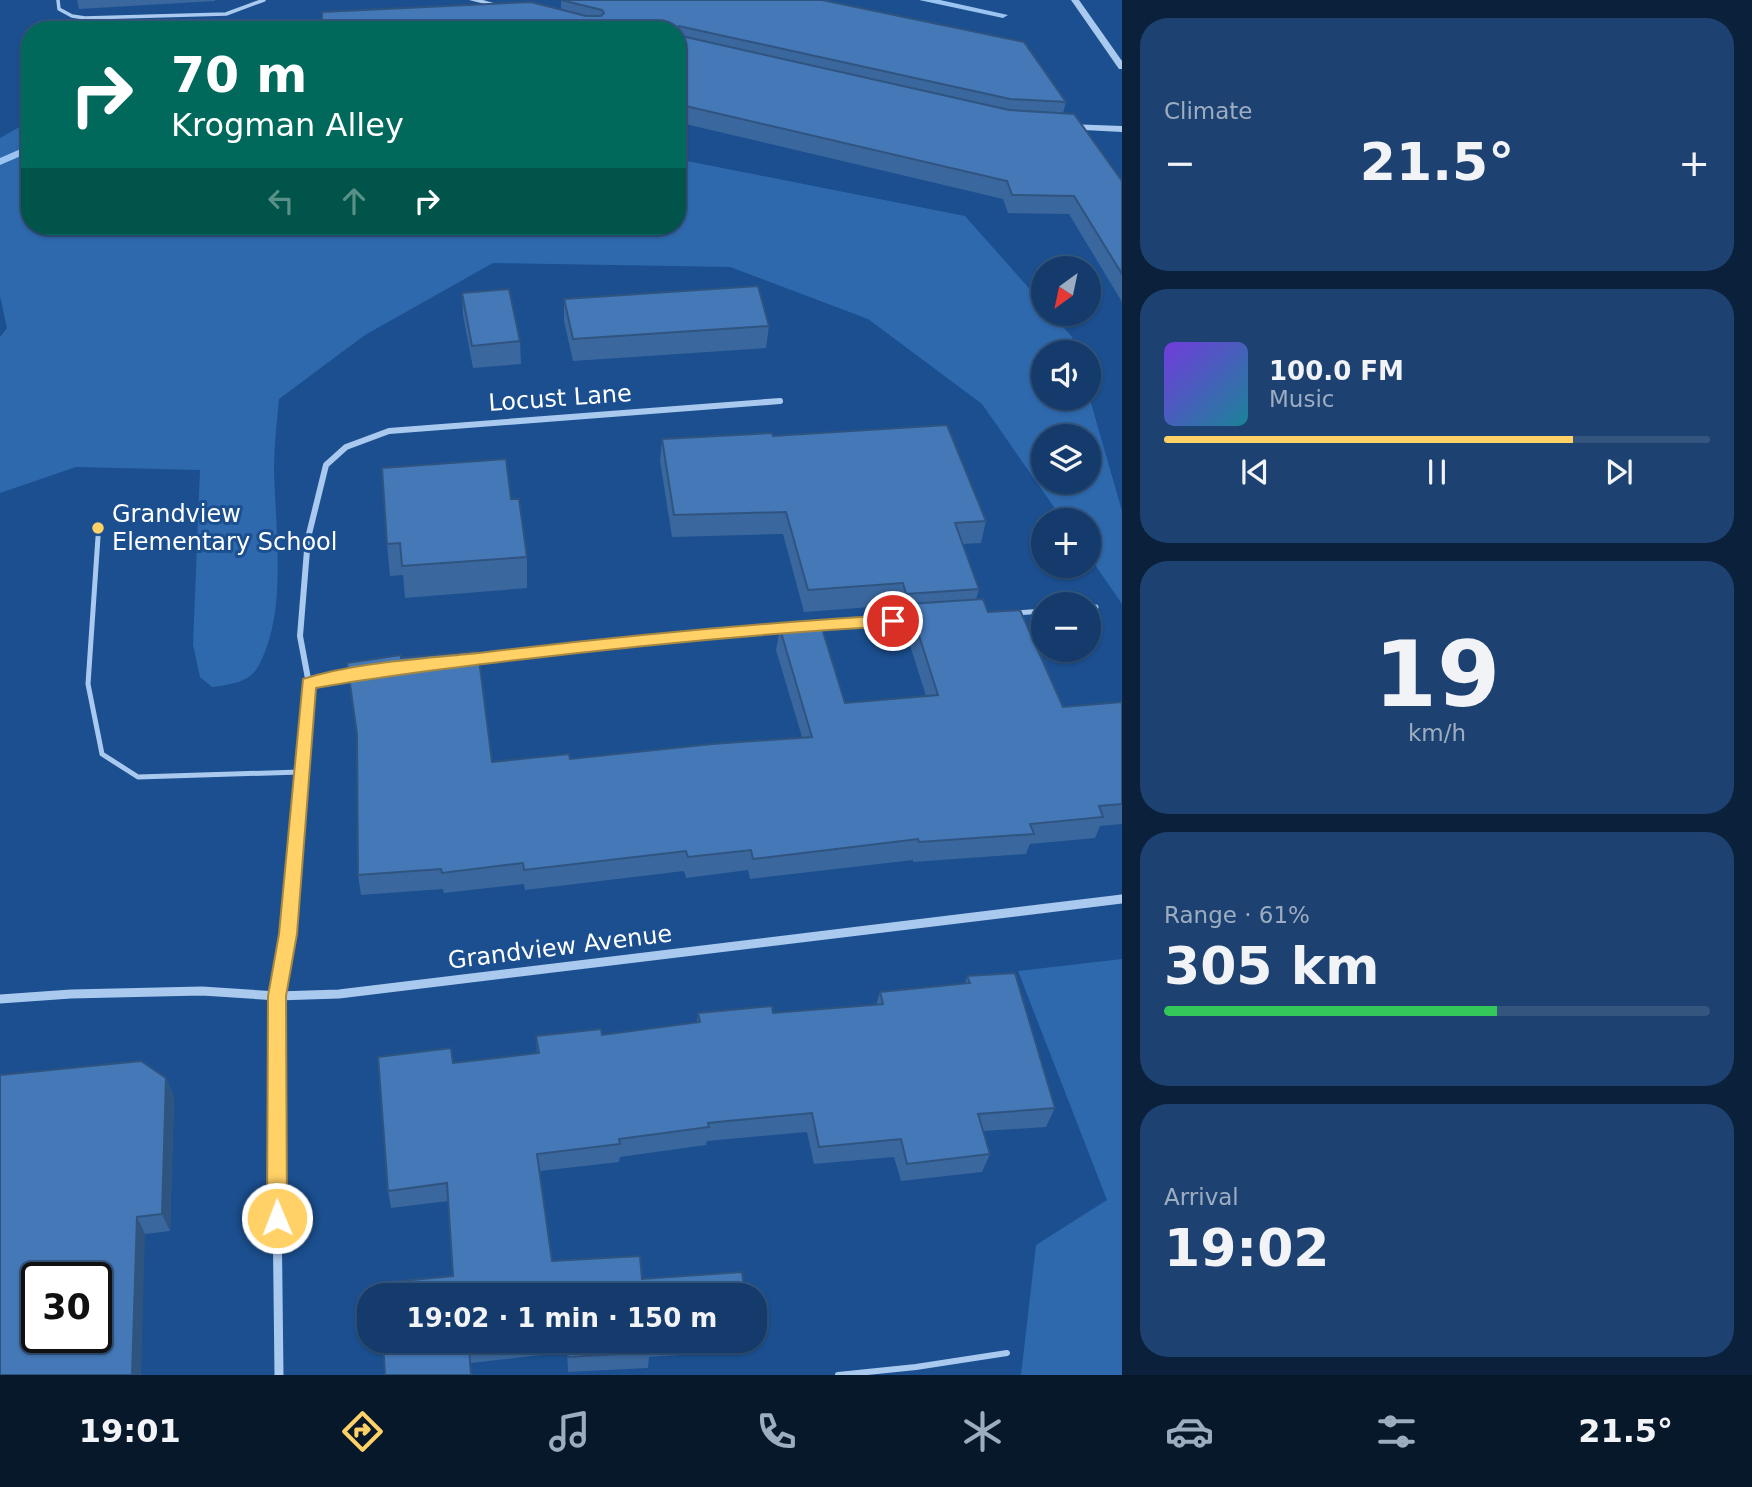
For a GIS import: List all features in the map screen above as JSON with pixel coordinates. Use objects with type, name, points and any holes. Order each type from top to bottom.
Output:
[{"type":"street","points":[[473,0],[518,10]]},
{"type":"street","points":[[1075,0],[1122,67]]},
{"type":"street","points":[[1062,127],[1122,129]]},
{"type":"street","name":"Locust Lane","points":[[309,684],[300,636],[308,538],[326,465],[346,447],[389,431],[780,401]]},
{"type":"street","points":[[279,1375],[277,996],[288,934],[309,684]]},
{"type":"street","name":"Grandview Avenue","points":[[0,999],[71,993],[202,991],[277,996],[339,994],[1122,899]]},
{"type":"lane","points":[[58,0],[59,9],[85,18],[226,14],[264,0]]},
{"type":"lane","points":[[98,537],[88,684],[102,754],[138,777],[300,772]]},
{"type":"lane","points":[[1005,614],[1031,612]]},
{"type":"lane","points":[[470,660],[780,628],[916,620]]},
{"type":"lane","points":[[309,684],[361,674]]},
{"type":"lane","points":[[838,1375],[916,1367],[1007,1353]]},
{"type":"shaded area","points":[[21,126],[21,235],[686,235],[686,161],[965,216],[1031,290],[1031,326],[1062,326],[1072,337],[1073,340],[1031,340],[1031,410],[1093,410],[1097,424],[1031,424],[1031,474],[982,404],[868,319],[730,267],[493,263],[365,335],[279,399],[274,459],[278,569],[274,620],[268,644],[255,671],[239,682],[212,687],[200,677],[193,645],[200,470],[76,467],[0,493],[0,337],[7,328],[0,296],[0,138]]},
{"type":"shaded area","points":[[1101,438],[1122,511],[1122,604],[1101,573],[1101,508],[1055,508],[1045,494],[1101,494]]},
{"type":"shaded area","points":[[1122,959],[1122,1375],[1021,1375],[1036,1245],[1107,1200],[1018,971]]},
{"type":"building","points":[[561,0],[822,0],[1024,42],[1066,102],[1010,99],[686,28],[686,21],[322,21],[322,12],[531,2],[586,16],[601,16],[604,13],[602,10]]},
{"type":"building","points":[[686,37],[1009,110],[1074,114],[1122,181],[1122,274],[1074,196],[1012,195],[1007,181],[686,106]]},
{"type":"building","points":[[758,286],[769,326],[573,339],[564,299]]},
{"type":"building","points":[[509,289],[520,341],[472,346],[462,293]]},
{"type":"building","points":[[947,425],[986,521],[955,523],[979,589],[906,594],[903,583],[808,590],[786,512],[674,515],[662,439],[772,433],[773,436]]},
{"type":"building","points":[[506,459],[511,499],[519,499],[527,557],[402,566],[400,543],[387,544],[382,468]]},
{"type":"building","points":[[983,599],[988,612],[1020,610],[1031,635],[1031,662],[1043,662],[1063,707],[1122,702],[1122,804],[1099,806],[1103,817],[1030,824],[1034,834],[919,842],[918,839],[753,859],[751,850],[688,857],[686,851],[524,870],[523,863],[442,873],[441,869],[358,875],[357,734],[347,663],[401,655],[401,658],[478,651],[492,762],[569,754],[570,759],[812,737],[780,629],[821,625],[845,703],[938,695],[909,604]]},
{"type":"building","points":[[1015,973],[1055,1108],[978,1114],[990,1154],[907,1164],[901,1139],[819,1147],[812,1113],[708,1123],[709,1127],[619,1139],[620,1144],[537,1154],[552,1261],[640,1256],[642,1279],[742,1272],[743,1283],[380,1283],[453,1276],[447,1183],[388,1191],[378,1057],[451,1048],[453,1063],[539,1053],[536,1036],[601,1029],[602,1035],[700,1022],[698,1013],[772,1006],[773,1013],[883,1004],[880,992],[970,983],[967,976]]},
{"type":"building","points":[[141,1061],[166,1078],[162,1214],[137,1217],[132,1375],[0,1375],[0,1075]]},
{"type":"building","points":[[384,1353],[469,1353],[471,1375],[385,1375]]},
{"type":"building","points":[[568,1353],[633,1353],[568,1357]]},
{"type":"waterway","points":[[924,0],[1003,15]]},
{"type":"waterway","points":[[0,162],[21,152]]},
{"type":"place","name":"Grandview Elementary School","points":[[98,528]]},
{"type":"route","points":[[277,1218],[277,996],[288,934],[309,684],[374,672],[567,648],[794,626],[893,621]]}]
